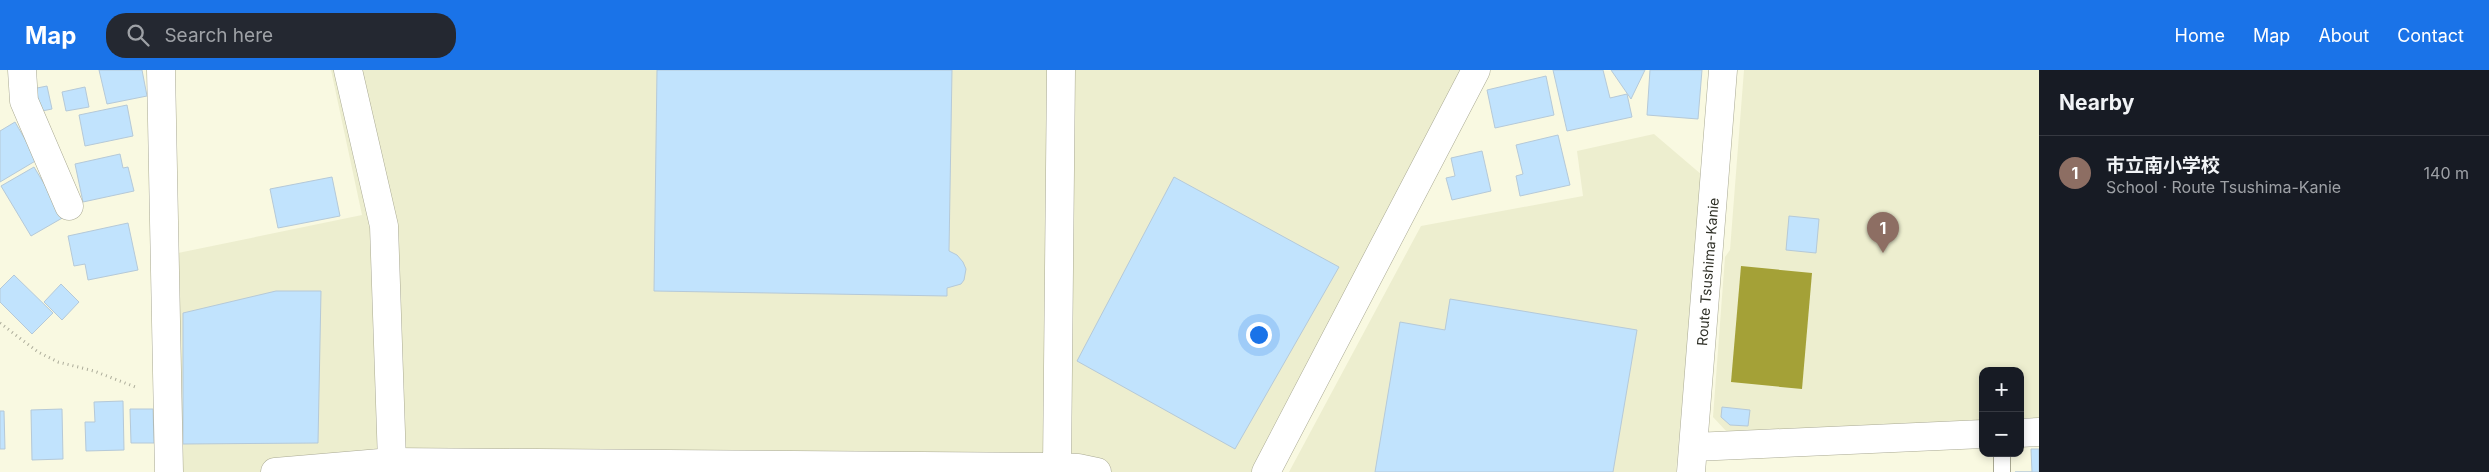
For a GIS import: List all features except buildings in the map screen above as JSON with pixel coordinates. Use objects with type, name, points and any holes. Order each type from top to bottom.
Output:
[{"type":"street","points":[[22,70],[24,101],[68,206]]},
{"type":"street","points":[[161,70],[169,472]]},
{"type":"street","points":[[348,70],[384,226],[392,462]]},
{"type":"street","points":[[1057,467],[1061,70]]},
{"type":"street","points":[[1266,472],[1476,70]]},
{"type":"street","name":"Route Tsushima-Kanie","points":[[1692,460],[1723,70]]},
{"type":"street","points":[[2024,433],[2039,432]]},
{"type":"street","points":[[1692,460],[1979,434]]},
{"type":"street","points":[[275,472],[392,462],[1057,467],[1078,468],[1097,472]]},
{"type":"lane","points":[[2002,457],[2002,472]]},
{"type":"path","points":[[0,323],[38,352],[58,362],[94,371],[168,400]]},
{"type":"shaded area","points":[[331,70],[1464,70],[1253,472],[181,472],[178,253],[362,215]]},
{"type":"shaded area","points":[[1744,70],[2039,70],[2039,418],[2024,419],[2024,367],[1979,367],[1979,421],[1727,432],[1713,417],[1725,257],[1730,250]]},
{"type":"shaded area","points":[[1654,134],[1702,175],[1676,472],[1289,472],[1421,226],[1583,196],[1577,151]]},
{"type":"shaded area","points":[[1741,266],[1812,273],[1802,389],[1731,382]]},
{"type":"place","name":"市立南小学校","points":[[1883,253]]}]
